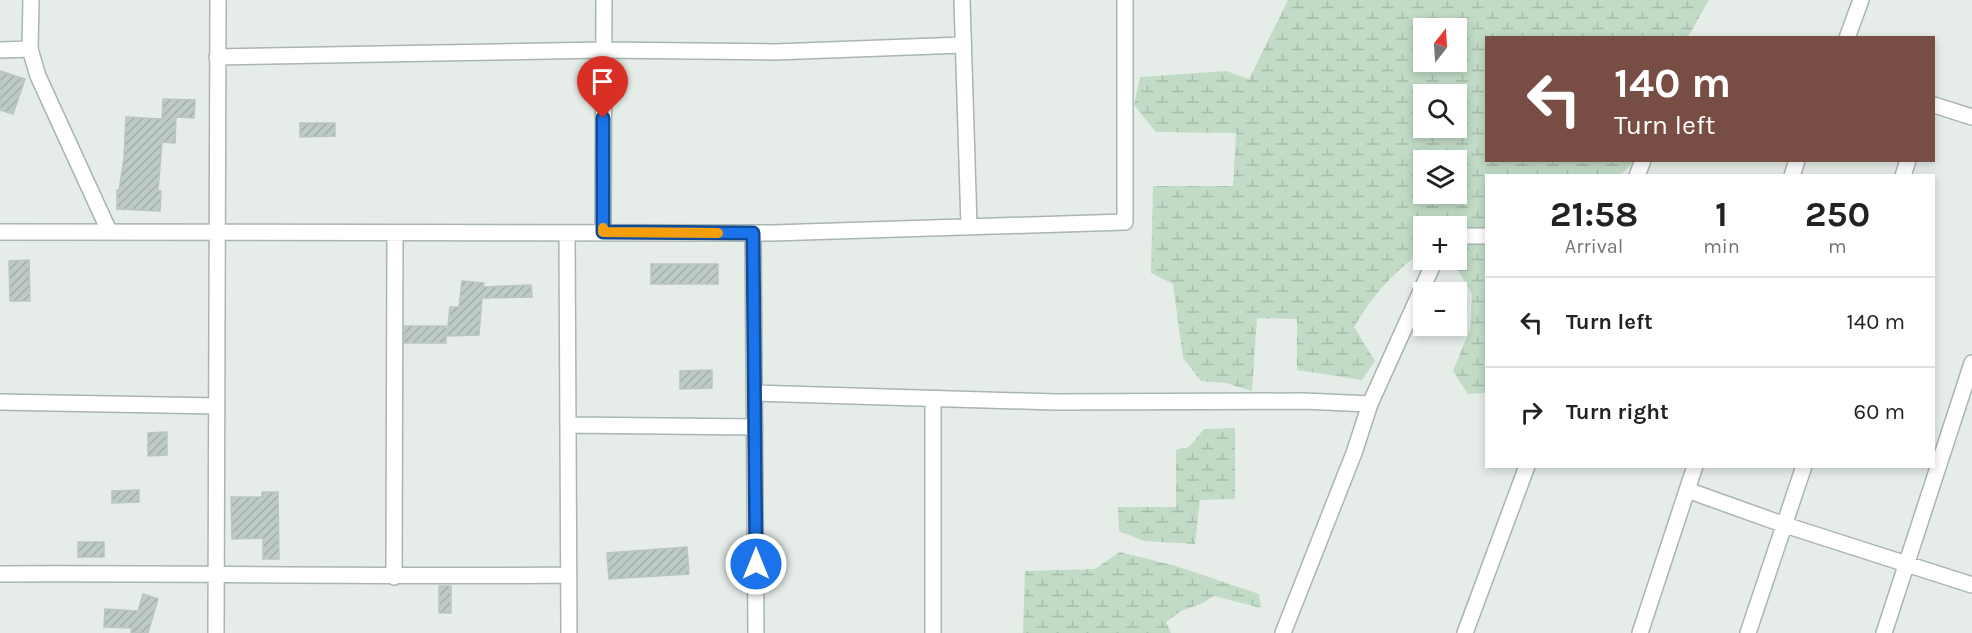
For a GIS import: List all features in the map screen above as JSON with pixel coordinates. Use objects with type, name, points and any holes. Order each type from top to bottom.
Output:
[{"type":"street","points":[[31,0],[30,49],[38,76],[109,231]]},
{"type":"street","points":[[216,633],[216,233],[219,0]]},
{"type":"street","points":[[603,232],[604,0]]},
{"type":"street","points":[[962,0],[969,226]]},
{"type":"street","points":[[0,232],[753,233],[1125,222],[1125,0]]},
{"type":"street","points":[[1848,36],[1861,0]]},
{"type":"street","points":[[217,57],[603,50],[775,52],[962,45]]},
{"type":"street","points":[[0,50],[30,49]]},
{"type":"street","points":[[1935,105],[1972,117]]},
{"type":"street","points":[[394,577],[395,233]]},
{"type":"street","points":[[567,233],[569,633]]},
{"type":"street","points":[[753,233],[756,633]]},
{"type":"street","points":[[1467,236],[1485,236]]},
{"type":"street","points":[[1283,633],[1354,453],[1370,404],[1430,270]]},
{"type":"street","points":[[1884,633],[1972,363]]},
{"type":"street","points":[[754,393],[933,400],[1304,401],[1370,404]]},
{"type":"street","points":[[933,400],[933,633]]},
{"type":"street","points":[[0,402],[216,406]]},
{"type":"street","points":[[569,426],[755,427]]},
{"type":"street","points":[[1465,633],[1526,468]]},
{"type":"street","points":[[1640,633],[1694,468]]},
{"type":"street","points":[[1748,633],[1803,468]]},
{"type":"street","points":[[1687,490],[1785,525],[1972,585]]},
{"type":"street","points":[[0,574],[215,573],[394,577],[568,575]]},
{"type":"green space","points":[[1288,0],[1709,0],[1689,36],[1485,36],[1485,162],[1633,162],[1622,174],[1485,174],[1485,393],[1468,394],[1453,371],[1470,329],[1472,294],[1467,282],[1458,270],[1467,270],[1467,216],[1413,216],[1413,259],[1376,295],[1354,327],[1375,361],[1362,380],[1297,370],[1297,319],[1257,318],[1252,391],[1226,383],[1201,381],[1183,358],[1173,284],[1151,273],[1153,186],[1233,186],[1236,133],[1156,132],[1134,105],[1140,77],[1226,71],[1249,79]]},
{"type":"green space","points":[[1235,428],[1235,499],[1200,500],[1195,544],[1144,541],[1119,531],[1118,507],[1176,507],[1176,450],[1189,447],[1204,429]]},
{"type":"green space","points":[[1120,552],[1176,566],[1259,594],[1261,608],[1214,596],[1203,603],[1181,611],[1166,622],[1171,633],[1023,633],[1025,571],[1095,569]]},
{"type":"building","points":[[0,71],[25,79],[13,114],[0,110]]},
{"type":"building","points":[[163,99],[195,100],[194,118],[176,117],[175,143],[162,142],[158,191],[161,191],[160,211],[117,209],[117,190],[119,190],[124,158],[126,117],[162,119]]},
{"type":"building","points":[[300,123],[335,123],[335,136],[300,137]]},
{"type":"building","points":[[29,260],[30,301],[10,301],[9,261]]},
{"type":"building","points":[[651,264],[718,264],[718,284],[651,284]]},
{"type":"building","points":[[462,281],[484,283],[483,287],[531,285],[532,297],[482,298],[479,335],[447,336],[450,307],[459,307]]},
{"type":"building","points":[[404,326],[446,326],[446,343],[404,343]]},
{"type":"building","points":[[712,370],[712,388],[680,389],[680,371]]},
{"type":"building","points":[[167,432],[167,455],[148,456],[148,433]]},
{"type":"building","points":[[139,490],[139,502],[112,503],[112,491]]},
{"type":"building","points":[[262,492],[278,492],[279,559],[263,559],[263,538],[232,539],[231,497],[262,497]]},
{"type":"building","points":[[78,542],[104,542],[104,557],[78,557]]},
{"type":"building","points":[[687,547],[689,574],[609,579],[607,553]]},
{"type":"building","points":[[439,586],[451,586],[451,613],[439,613]]},
{"type":"building","points":[[143,594],[158,599],[148,633],[131,633],[132,628],[104,627],[105,609],[138,611]]},
{"type":"slow traffic","points":[[603,228],[603,232],[718,233]]},
{"type":"route","points":[[603,118],[603,232],[753,233],[756,564]]}]
